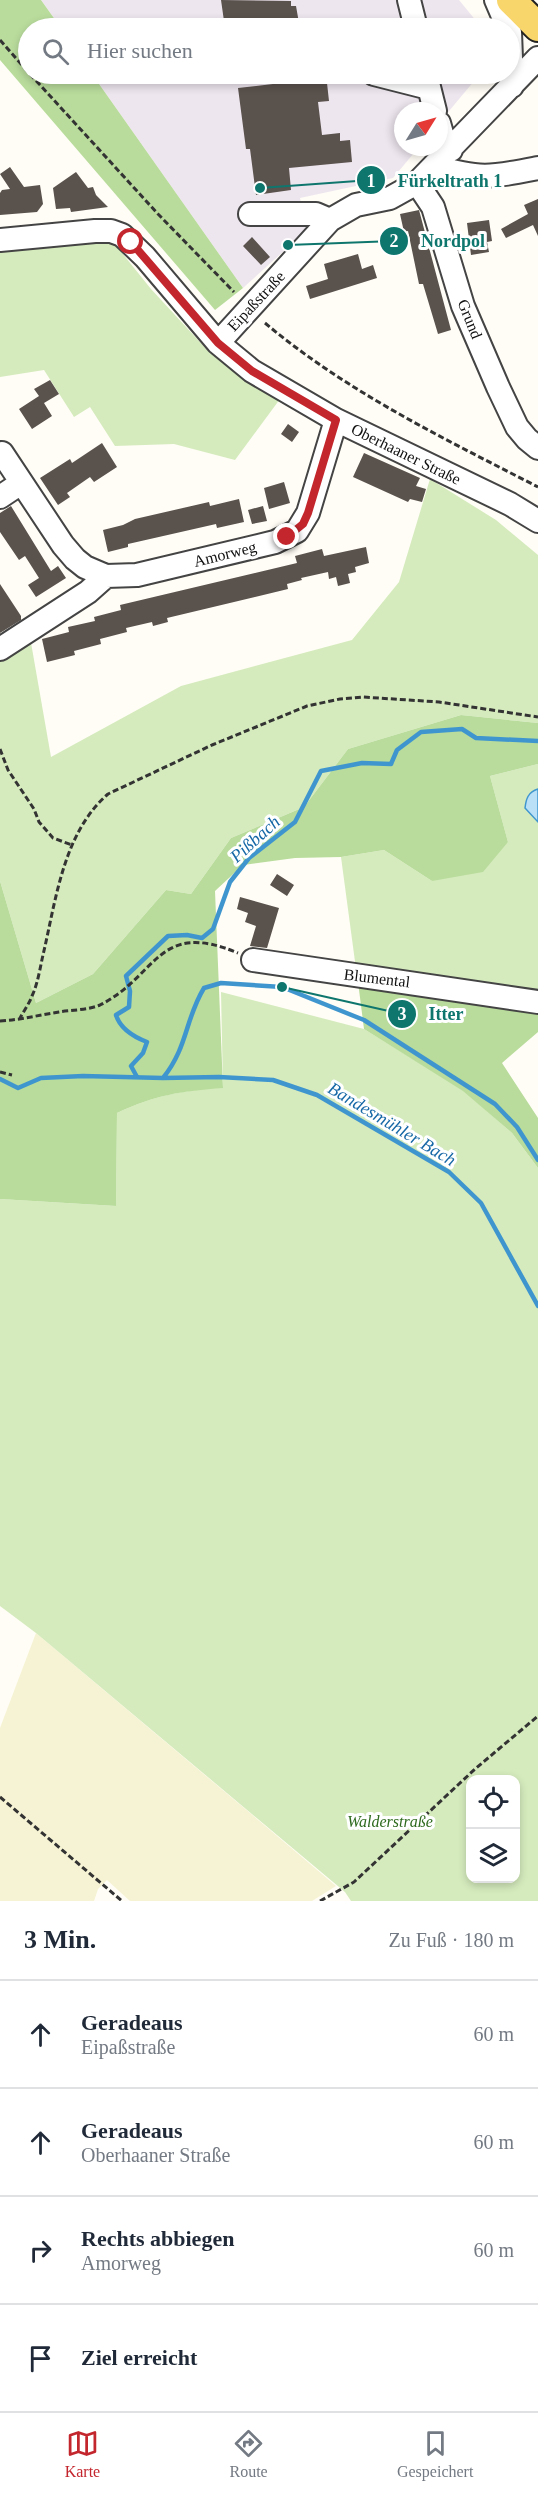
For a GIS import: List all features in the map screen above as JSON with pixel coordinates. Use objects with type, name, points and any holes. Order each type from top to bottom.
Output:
[{"type":"main road","points":[[511,0],[538,27]]},
{"type":"street","points":[[409,0],[414,18]]},
{"type":"street","points":[[496,0],[504,18]]},
{"type":"street","name":"Eipaßstraße","points":[[520,77],[538,58]]},
{"type":"street","points":[[428,84],[433,102]]},
{"type":"street","name":"Eipaßstraße","points":[[0,240],[94,231],[111,231],[122,235],[145,257],[218,343],[330,220],[356,205],[390,198],[417,183],[512,86]]},
{"type":"street","points":[[448,145],[451,150]]},
{"type":"street","points":[[434,166],[466,176],[493,177],[538,168]]},
{"type":"street","name":"Grund","points":[[417,183],[433,207],[464,306],[498,387],[517,427],[538,448]]},
{"type":"street","points":[[250,214],[316,214],[330,220]]},
{"type":"street","name":"Oberhaaner Straße","points":[[218,343],[252,371],[336,420],[510,504],[538,521]]},
{"type":"street","name":"Amorweg","points":[[2,453],[63,545],[75,559],[85,567],[106,576],[137,575],[287,537],[303,524],[308,513],[336,420]]},
{"type":"street","points":[[0,497],[21,483]]},
{"type":"street","points":[[0,649],[88,592],[106,576]]},
{"type":"street","name":"Blumental","points":[[253,960],[538,1002]]},
{"type":"path","points":[[0,40],[18,60]]},
{"type":"path","points":[[39,84],[158,214],[234,292]]},
{"type":"path","points":[[265,323],[323,369],[385,407],[538,487]]},
{"type":"path","points":[[19,1020],[36,986],[72,845],[94,806],[108,794],[212,745],[307,706],[340,699],[363,697],[439,702],[538,717]]},
{"type":"path","points":[[0,749],[8,770],[44,828],[53,838],[72,845]]},
{"type":"path","points":[[0,766],[8,770]]},
{"type":"path","points":[[0,1021],[19,1020],[99,1006],[123,989],[172,946],[187,942],[225,948],[253,960]]},
{"type":"path","points":[[0,1072],[12,1075]]},
{"type":"path","points":[[320,1901],[354,1881],[475,1768],[538,1716]]},
{"type":"path","points":[[0,1797],[122,1901]]},
{"type":"shaded area","points":[[41,0],[459,0],[474,18],[54,18]]},
{"type":"shaded area","points":[[99,84],[472,84],[448,112],[448,102],[394,102],[394,156],[411,156],[393,178],[300,198],[307,230],[243,288]]},
{"type":"shaded area","points":[[36,1633],[336,1886],[312,1901],[130,1901],[107,1880],[98,1889],[94,1901],[0,1901],[0,1728]]},
{"type":"green space","points":[[0,0],[41,0],[54,18],[18,18],[18,81],[0,60]]},
{"type":"green space","points":[[21,84],[99,84],[243,288],[215,310]]},
{"type":"green space","points":[[79,242],[114,243],[151,289],[210,353],[280,399],[235,460],[174,444],[115,446],[90,407],[74,417],[44,370],[0,377],[0,248]]},
{"type":"green space","points":[[430,479],[496,520],[538,555],[538,723],[461,715],[348,749],[304,807],[231,838],[191,894],[166,890],[93,974],[36,1003],[0,881],[0,645],[30,637],[51,757],[181,686],[352,640],[399,582]]},
{"type":"green space","points":[[461,715],[538,723],[538,764],[490,776],[508,842],[483,872],[432,881],[384,850],[341,857],[295,858],[243,865],[215,891],[223,1088],[169,1095],[117,1113],[116,1206],[0,1199],[0,881],[36,1003],[93,974],[166,890],[191,894],[231,838],[304,807],[348,749]]},
{"type":"green space","points":[[538,764],[538,997],[356,969],[341,857],[384,850],[432,881],[508,842],[490,776]]},
{"type":"green space","points":[[358,982],[538,1009],[538,1032],[502,1063],[538,1118],[538,1168],[512,1133],[463,1091],[364,1029]]},
{"type":"green space","name":"Walderstraße","points":[[221,992],[364,1029],[463,1090],[512,1133],[538,1168],[538,1901],[351,1901],[345,1892],[36,1633],[0,1606],[0,1199],[116,1206],[117,1113],[144,1102],[194,1090],[223,1087]]},
{"type":"water","points":[[538,789],[538,822],[525,808],[528,796]]},
{"type":"building","points":[[221,0],[291,1],[291,6],[296,6],[298,18],[224,18]]},
{"type":"building","points":[[272,84],[327,84],[329,101],[318,102],[322,135],[340,133],[340,141],[350,140],[352,162],[289,168],[291,190],[256,195],[250,149],[246,149],[238,88]]},
{"type":"building","points":[[10,167],[24,187],[40,185],[43,204],[37,212],[0,215],[0,193],[2,190],[10,189],[0,174]]},
{"type":"building","points":[[76,172],[88,188],[93,187],[96,195],[108,207],[71,212],[70,208],[56,209],[53,188]]},
{"type":"building","points":[[538,199],[538,236],[533,225],[506,238],[501,229],[528,214],[524,205]]},
{"type":"building","points":[[419,210],[451,330],[438,334],[423,284],[419,284],[408,231],[404,232],[400,214]]},
{"type":"building","points":[[489,220],[492,241],[487,242],[489,252],[471,255],[467,223]]},
{"type":"building","points":[[252,237],[270,257],[261,265],[243,246]]},
{"type":"building","points":[[358,254],[362,269],[373,265],[377,278],[310,299],[306,286],[328,279],[324,264]]},
{"type":"building","points":[[50,380],[59,394],[44,403],[52,416],[32,429],[19,409],[39,396],[34,389]]},
{"type":"building","points":[[288,424],[299,432],[292,442],[281,434]]},
{"type":"building","points":[[102,443],[117,467],[94,482],[90,477],[67,493],[70,497],[58,505],[40,478],[70,459],[72,463]]},
{"type":"building","points":[[364,453],[420,478],[416,486],[426,489],[422,502],[410,499],[408,502],[353,477]]},
{"type":"building","points":[[284,482],[290,503],[269,509],[264,488]]},
{"type":"building","points":[[239,499],[244,522],[217,528],[216,524],[128,544],[128,547],[108,552],[103,530],[135,519],[209,502],[210,506]]},
{"type":"building","points":[[11,506],[51,571],[58,566],[66,578],[36,597],[28,585],[39,578],[25,556],[19,560],[0,532],[0,513]]},
{"type":"building","points":[[263,506],[267,521],[252,524],[248,510]]},
{"type":"building","points":[[366,547],[369,563],[355,567],[356,572],[348,574],[350,583],[338,586],[336,577],[329,579],[328,572],[301,578],[302,580],[287,584],[288,589],[167,618],[168,622],[153,626],[152,622],[126,628],[127,632],[100,639],[101,644],[74,651],[75,655],[47,662],[42,639],[69,632],[68,627],[95,621],[94,617],[121,610],[120,605],[297,563],[295,556],[322,549],[324,556]]},
{"type":"building","points":[[0,584],[21,616],[21,620],[0,633]]},
{"type":"building","points":[[277,874],[294,885],[287,896],[270,885]]},
{"type":"building","points":[[240,897],[279,908],[267,948],[250,946],[256,926],[245,922],[248,913],[237,909]]},
{"type":"waterway","name":"Pißbach","points":[[137,1077],[131,1066],[143,1053],[147,1042],[128,1032],[116,1015],[129,1007],[130,991],[126,976],[168,936],[187,935],[202,938],[213,929],[230,882],[249,858],[295,822],[321,771],[362,763],[391,764],[397,750],[421,732],[462,729],[476,738],[538,741]]},
{"type":"waterway","points":[[0,1079],[18,1088],[41,1078],[83,1076],[163,1078],[177,1055],[204,988],[221,983],[282,987],[364,1020],[495,1104],[517,1127],[538,1160]]},
{"type":"waterway","name":"Bandesmühler Bach","points":[[163,1078],[219,1077],[273,1080],[317,1095],[449,1172],[481,1203],[538,1306]]},
{"type":"place","name":"Fürkeltrath 1","points":[[260,188]]},
{"type":"place","name":"Nordpol","points":[[288,245]]},
{"type":"place","name":"Itter","points":[[282,987]]},
{"type":"route","points":[[131,242],[218,343],[252,371],[336,420],[308,513],[297,531],[287,537]]}]
